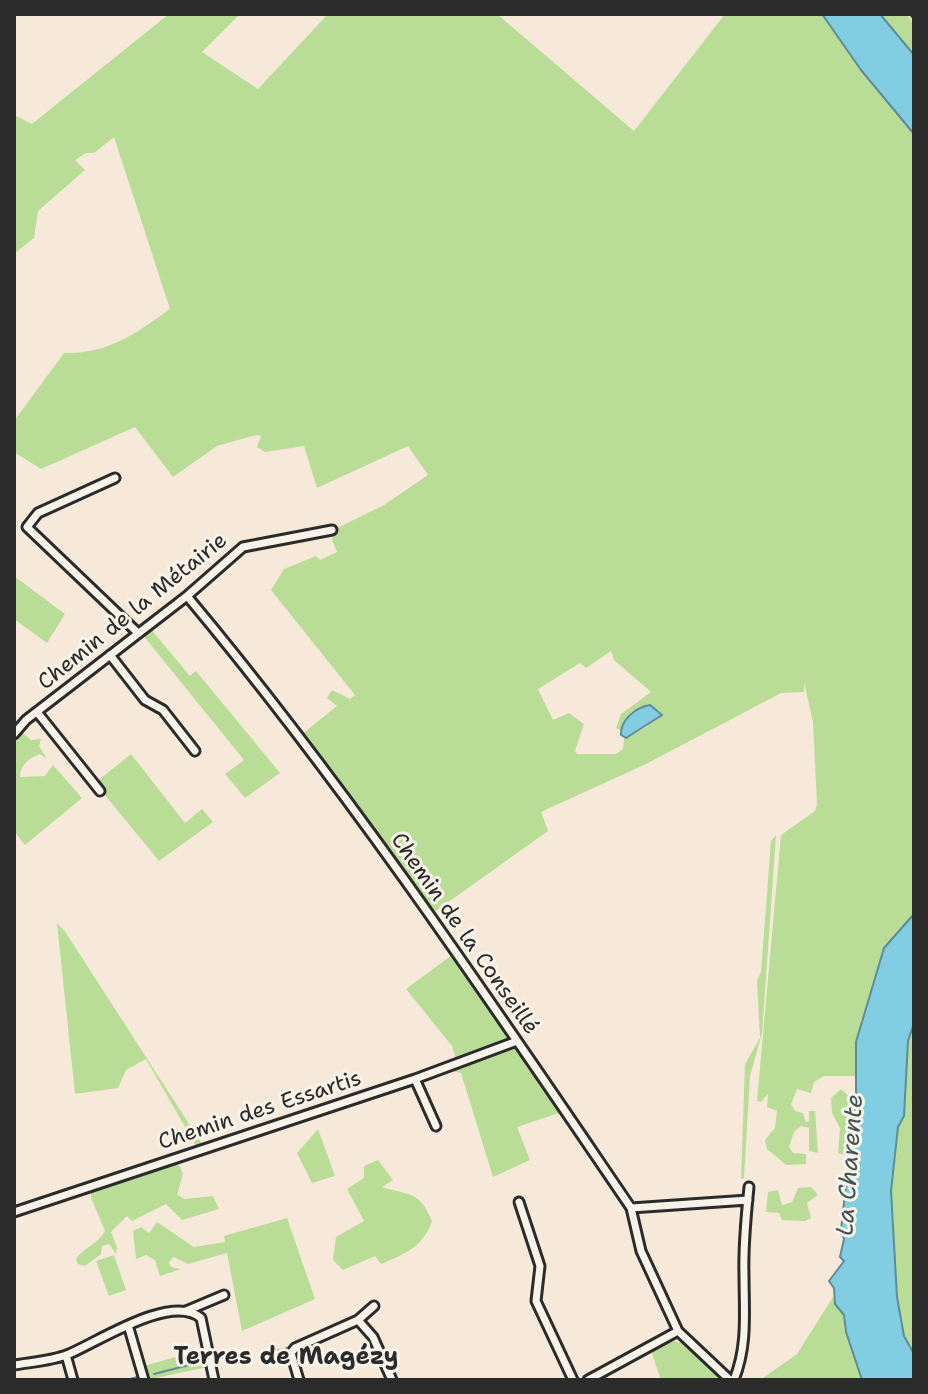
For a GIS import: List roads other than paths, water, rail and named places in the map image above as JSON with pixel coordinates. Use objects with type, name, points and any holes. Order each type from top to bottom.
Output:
[{"type":"street","points":[[115,478],[38,513],[27,527],[138,633]]},
{"type":"street","name":"Chemin de la Métairie","points":[[14,734],[37,712],[187,596],[243,547],[332,530]]},
{"type":"street","name":"Chemin de la Conseillé","points":[[187,596],[288,717],[631,1208]]},
{"type":"street","points":[[110,655],[145,700],[163,710],[195,751]]},
{"type":"street","points":[[37,712],[100,791]]},
{"type":"street","name":"Chemin des Essartis","points":[[14,1212],[415,1079],[517,1041]]},
{"type":"street","points":[[415,1079],[436,1126]]},
{"type":"street","points":[[748,1200],[631,1208],[641,1251],[678,1331],[732,1380],[742,1360],[746,1317],[744,1274],[749,1187]]},
{"type":"street","points":[[519,1202],[540,1266],[536,1301],[573,1380]]},
{"type":"street","points":[[14,1365],[66,1355],[128,1325],[160,1313],[186,1311],[224,1295]]},
{"type":"street","points":[[278,1356],[291,1353],[358,1320],[374,1306]]},
{"type":"street","points":[[186,1311],[201,1318],[214,1380]]},
{"type":"street","points":[[358,1320],[373,1337],[392,1380]]},
{"type":"street","points":[[128,1325],[144,1380]]},
{"type":"street","points":[[588,1380],[678,1331]]},
{"type":"street","points":[[291,1353],[299,1380]]},
{"type":"street","points":[[66,1355],[73,1380]]},
{"type":"water","points":[[822,14],[880,14],[914,55],[914,134],[861,70]]},
{"type":"water","points":[[650,705],[662,715],[626,738],[621,735],[623,724],[630,715]]},
{"type":"water","name":"La Charente","points":[[914,914],[914,1023],[908,1041],[904,1116],[898,1127],[891,1191],[897,1297],[904,1336],[914,1354],[914,1380],[862,1380],[846,1332],[844,1315],[835,1304],[834,1288],[829,1281],[844,1261],[840,1257],[844,1239],[841,1230],[856,1093],[856,1042],[884,948]]},
{"type":"waterway","points":[[154,1374],[205,1361]]},
{"type":"waterway","points":[[127,1380],[137,1377]]},
{"type":"district","name":"Terres de Magézy","points":[[286,1358]]}]
